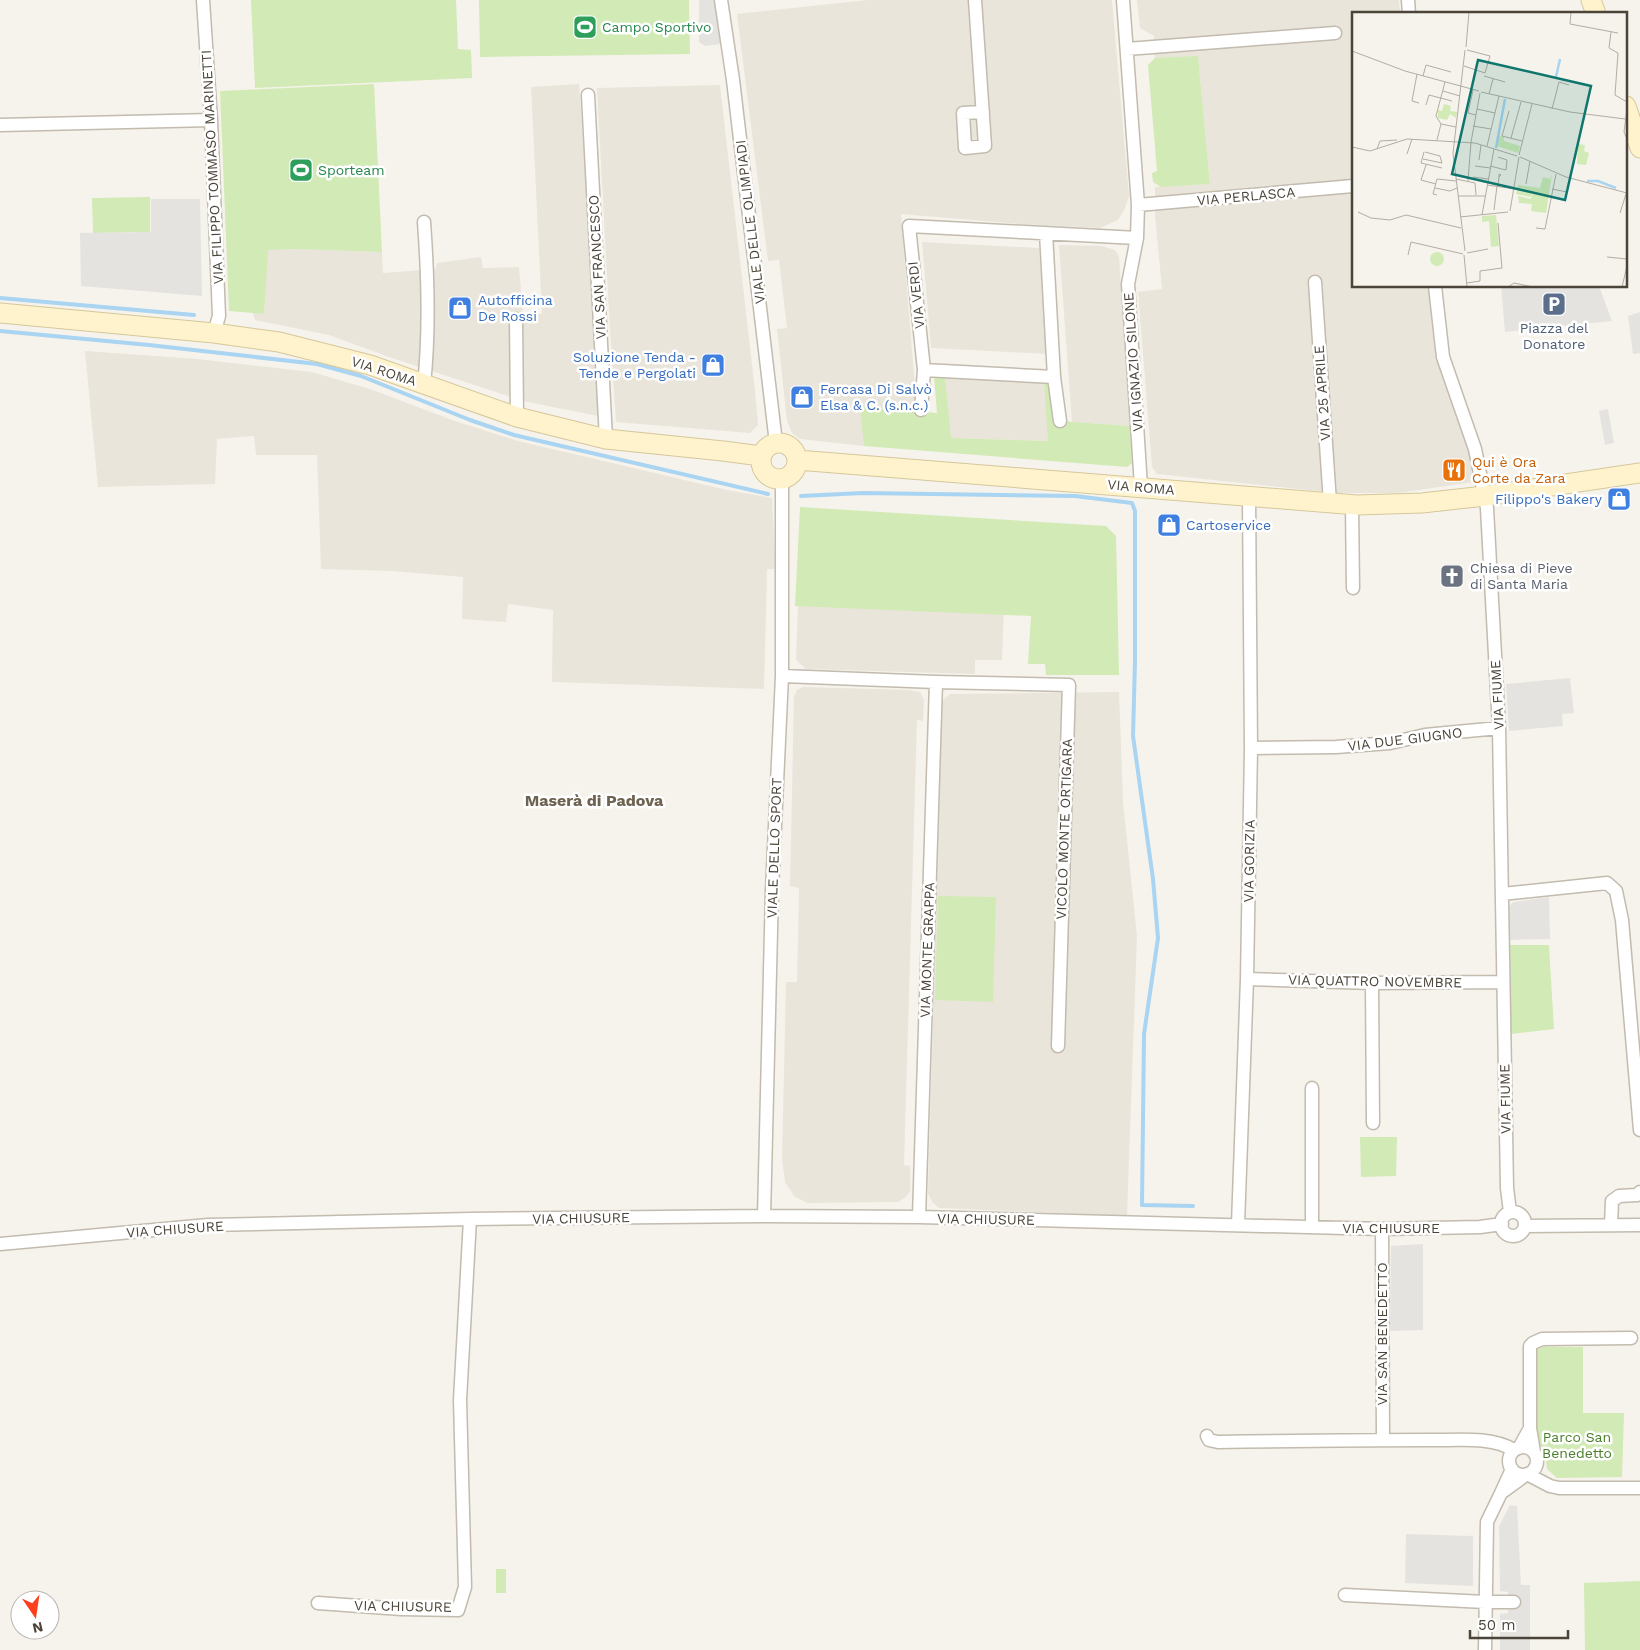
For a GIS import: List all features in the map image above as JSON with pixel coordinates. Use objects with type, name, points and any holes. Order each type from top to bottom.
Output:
[{"type":"main road","points":[[1591,0],[1595,12]]},
{"type":"main road","points":[[1628,112],[1640,148]]},
{"type":"main road","name":"VIA ROMA","points":[[0,313],[214,333],[279,342],[370,365],[517,417],[606,438],[762,456]]},
{"type":"main road","points":[[776,443],[782,443],[792,449],[797,460],[795,470],[788,478],[770,478],[762,468],[762,456],[767,448],[776,443]]},
{"type":"main road","name":"VIA ROMA","points":[[797,460],[1352,505],[1422,503],[1485,496],[1640,473]]},
{"type":"street","name":"VIA FILIPPO TOMMASO MARINETTI","points":[[203,0],[211,120],[219,316],[214,333]]},
{"type":"street","name":"VIALE DELLE OLIMPIADI","points":[[721,0],[733,80],[776,443]]},
{"type":"street","points":[[975,0],[983,112]]},
{"type":"street","points":[[1123,0],[1138,205],[1137,238]]},
{"type":"street","points":[[1126,49],[1335,33]]},
{"type":"street","name":"VIA SAN FRANCESCO","points":[[588,95],[606,438]]},
{"type":"street","points":[[0,126],[211,120]]},
{"type":"street","name":"VIA PERLASCA","points":[[1138,205],[1352,186]]},
{"type":"street","points":[[424,222],[428,273],[427,358],[424,384]]},
{"type":"street","name":"VIA VERDI","points":[[924,370],[909,226],[1137,238]]},
{"type":"street","points":[[1046,233],[1054,377],[1060,421]]},
{"type":"street","name":"VIA IGNAZIO SILONE","points":[[1137,238],[1128,284],[1141,487]]},
{"type":"street","name":"VIA 25 APRILE","points":[[1315,282],[1330,503]]},
{"type":"street","name":"VIA FIUME","points":[[1435,288],[1443,357],[1473,441],[1485,496],[1499,728],[1506,1188],[1510,1212]]},
{"type":"street","points":[[516,318],[517,417]]},
{"type":"street","points":[[921,410],[924,370],[1054,377]]},
{"type":"street","name":"VIALE DELLO SPORT","points":[[764,1216],[772,890],[782,676],[782,479]]},
{"type":"street","name":"VIA GORIZIA","points":[[1238,1224],[1247,979],[1251,748],[1249,497]]},
{"type":"street","points":[[1352,505],[1353,588]]},
{"type":"street","points":[[782,676],[936,682]]},
{"type":"street","name":"VICOLO MONTE ORTIGARA","points":[[936,682],[1069,686],[1058,1046]]},
{"type":"street","name":"VIA MONTE GRAPPA","points":[[918,1217],[936,682]]},
{"type":"street","name":"VIA DUE GIUGNO","points":[[1251,748],[1336,747],[1390,743],[1425,735],[1499,728]]},
{"type":"street","points":[[1502,894],[1607,883],[1616,891],[1622,920],[1640,1130]]},
{"type":"street","name":"VIA QUATTRO NOVEMBRE","points":[[1247,979],[1372,983],[1503,982]]},
{"type":"street","points":[[1372,983],[1373,1124]]},
{"type":"street","points":[[1312,1088],[1312,1227]]},
{"type":"street","points":[[1611,1226],[1612,1201],[1618,1196],[1637,1195],[1640,1192]]},
{"type":"street","points":[[1510,1212],[1521,1215],[1525,1222],[1522,1232],[1515,1236],[1504,1232],[1502,1224],[1504,1217],[1510,1212]]},
{"type":"street","name":"VIA CHIUSURE","points":[[0,1244],[208,1225],[470,1219],[764,1216],[918,1217],[1382,1229],[1480,1227],[1502,1224]]},
{"type":"street","name":"VIA CHIUSURE","points":[[318,1603],[458,1610],[464,1587],[460,1400],[470,1219]]},
{"type":"street","points":[[1525,1226],[1640,1226]]},
{"type":"street","name":"VIA SAN BENEDETTO","points":[[1382,1229],[1383,1440]]},
{"type":"street","points":[[1501,1494],[1534,1469],[1535,1456],[1530,1428],[1530,1346],[1542,1339],[1631,1338]]},
{"type":"street","points":[[1485,1650],[1487,1522],[1501,1494],[1514,1457],[1530,1428]]},
{"type":"street","points":[[1207,1436],[1209,1440],[1218,1442],[1383,1440],[1498,1443],[1514,1457],[1519,1474],[1527,1474],[1550,1486],[1559,1488],[1640,1488]]},
{"type":"street","points":[[1514,1457],[1527,1448],[1535,1456],[1543,1473],[1559,1488]]},
{"type":"street","points":[[1345,1595],[1514,1602]]},
{"type":"shaded area","points":[[699,0],[722,0],[728,43],[705,46],[699,42]]},
{"type":"shaded area","points":[[868,0],[1112,0],[1129,196],[1118,220],[1100,228],[1021,224],[901,214],[917,412],[861,408],[864,446],[800,439],[792,433],[787,421],[777,329],[787,328],[779,260],[768,261],[737,14]]},
{"type":"shaded area","points":[[1137,0],[1399,0],[1400,12],[1352,12],[1352,288],[1429,288],[1436,352],[1471,456],[1474,482],[1398,493],[1337,493],[1157,474],[1152,467],[1138,292],[1162,289],[1155,215],[1155,187],[1210,184],[1198,57],[1155,58],[1154,36],[1140,28]]},
{"type":"shaded area","points":[[579,84],[587,185],[598,416],[523,401],[386,356],[329,335],[255,320],[253,313],[264,314],[267,248],[382,252],[383,273],[436,269],[437,263],[481,257],[483,268],[519,267],[523,313],[542,314],[531,87]]},
{"type":"shaded area","points":[[720,85],[758,425],[750,433],[616,422],[597,88]]},
{"type":"shaded area","points":[[151,199],[200,199],[202,296],[81,286],[80,233],[151,232]]},
{"type":"shaded area","points":[[922,242],[1039,248],[1048,354],[931,348]]},
{"type":"shaded area","points":[[1059,245],[1102,246],[1115,250],[1119,256],[1130,426],[1072,422]]},
{"type":"shaded area","name":"Piazza del Donatore","points":[[1501,288],[1600,288],[1612,321],[1505,332]]},
{"type":"shaded area","points":[[1640,312],[1640,353],[1633,354],[1628,316]]},
{"type":"shaded area","points":[[85,351],[197,359],[312,372],[373,390],[452,420],[518,441],[727,490],[772,498],[775,569],[767,569],[764,689],[552,682],[553,610],[508,604],[506,622],[462,619],[463,577],[391,571],[321,569],[317,455],[256,455],[254,436],[217,439],[215,484],[98,487]]},
{"type":"shaded area","points":[[945,378],[1044,383],[1049,441],[950,438]]},
{"type":"shaded area","points":[[1608,409],[1614,443],[1605,445],[1599,411]]},
{"type":"shaded area","points":[[798,605],[1004,608],[1002,660],[975,660],[975,674],[806,669],[796,660]]},
{"type":"shaded area","points":[[1570,678],[1574,713],[1562,714],[1563,726],[1509,731],[1506,684]]},
{"type":"shaded area","points":[[803,687],[909,690],[920,692],[924,700],[923,721],[917,720],[904,1165],[910,1166],[910,1191],[906,1197],[898,1202],[808,1203],[795,1197],[785,1182],[782,1159],[786,982],[797,982],[799,888],[790,886],[794,697],[797,690]]},
{"type":"shaded area","points":[[1119,692],[1123,802],[1137,936],[1127,1216],[939,1208],[933,1203],[928,1194],[942,701],[950,694]]},
{"type":"shaded area","points":[[1549,897],[1550,939],[1508,940],[1508,909],[1510,905],[1514,902]]},
{"type":"shaded area","points":[[1423,1244],[1423,1330],[1390,1331],[1391,1246]]},
{"type":"shaded area","points":[[1510,1505],[1517,1506],[1521,1585],[1530,1585],[1530,1650],[1500,1650],[1500,1614],[1508,1613],[1508,1592],[1500,1591],[1499,1526]]},
{"type":"shaded area","points":[[1406,1534],[1473,1536],[1473,1586],[1405,1583]]},
{"type":"green space","points":[[251,0],[456,0],[458,49],[471,50],[472,78],[255,88]]},
{"type":"green space","name":"Campo Sportivo","points":[[479,0],[689,0],[690,54],[480,57]]},
{"type":"green space","points":[[1198,56],[1210,184],[1161,187],[1153,182],[1152,173],[1157,171],[1148,65],[1155,58]]},
{"type":"green space","name":"Sporteam","points":[[374,84],[382,252],[268,250],[264,314],[229,311],[220,91]]},
{"type":"green space","points":[[150,197],[150,232],[93,233],[92,198]]},
{"type":"green space","points":[[934,377],[945,378],[951,438],[1048,441],[1044,383],[1053,384],[1060,421],[1130,426],[1132,463],[1127,467],[864,446],[860,407],[937,413]]},
{"type":"green space","points":[[800,507],[1106,526],[1116,536],[1119,675],[1046,675],[1045,664],[1028,664],[1031,616],[795,606]]},
{"type":"green space","points":[[938,896],[996,897],[993,1002],[935,1000]]},
{"type":"green space","points":[[1510,945],[1549,945],[1554,1029],[1511,1034]]},
{"type":"green space","points":[[1360,1137],[1397,1137],[1396,1176],[1361,1177]]},
{"type":"green space","name":"Parco San Benedetto","points":[[1542,1347],[1583,1347],[1583,1413],[1624,1413],[1622,1477],[1557,1478],[1547,1469],[1545,1454],[1537,1438],[1537,1350]]},
{"type":"green space","points":[[496,1569],[506,1569],[506,1593],[496,1593]]},
{"type":"green space","points":[[1640,1581],[1640,1650],[1585,1650],[1584,1583]]},
{"type":"waterway","points":[[0,298],[194,315]]},
{"type":"waterway","points":[[0,331],[149,345],[317,364],[361,376],[470,420],[514,435],[768,494]]},
{"type":"waterway","points":[[801,496],[863,493],[1075,496],[1132,503],[1135,511],[1133,736],[1153,879],[1158,938],[1144,1034],[1142,1205],[1193,1206]]},
{"type":"place","name":"Campo Sportivo","points":[[585,27]]},
{"type":"place","name":"Sporteam","points":[[301,170]]},
{"type":"place","name":"Piazza del Donatore","points":[[1554,304]]},
{"type":"place","name":"Autofficina De Rossi","points":[[460,308]]},
{"type":"place","name":"Soluzione Tenda - Tende e Pergolati","points":[[713,365]]},
{"type":"place","name":"Fercasa Di Salvò Elsa & C. (s.n.c.)","points":[[802,397]]},
{"type":"place","name":"Qui è Ora Corte da Zara","points":[[1454,470]]},
{"type":"place","name":"Filippo's Bakery","points":[[1619,499]]},
{"type":"place","name":"Cartoservice","points":[[1169,525]]},
{"type":"place","name":"Chiesa di Pieve di Santa Maria","points":[[1452,576]]},
{"type":"district","name":"Maserà di Padova","points":[[594,800]]}]
